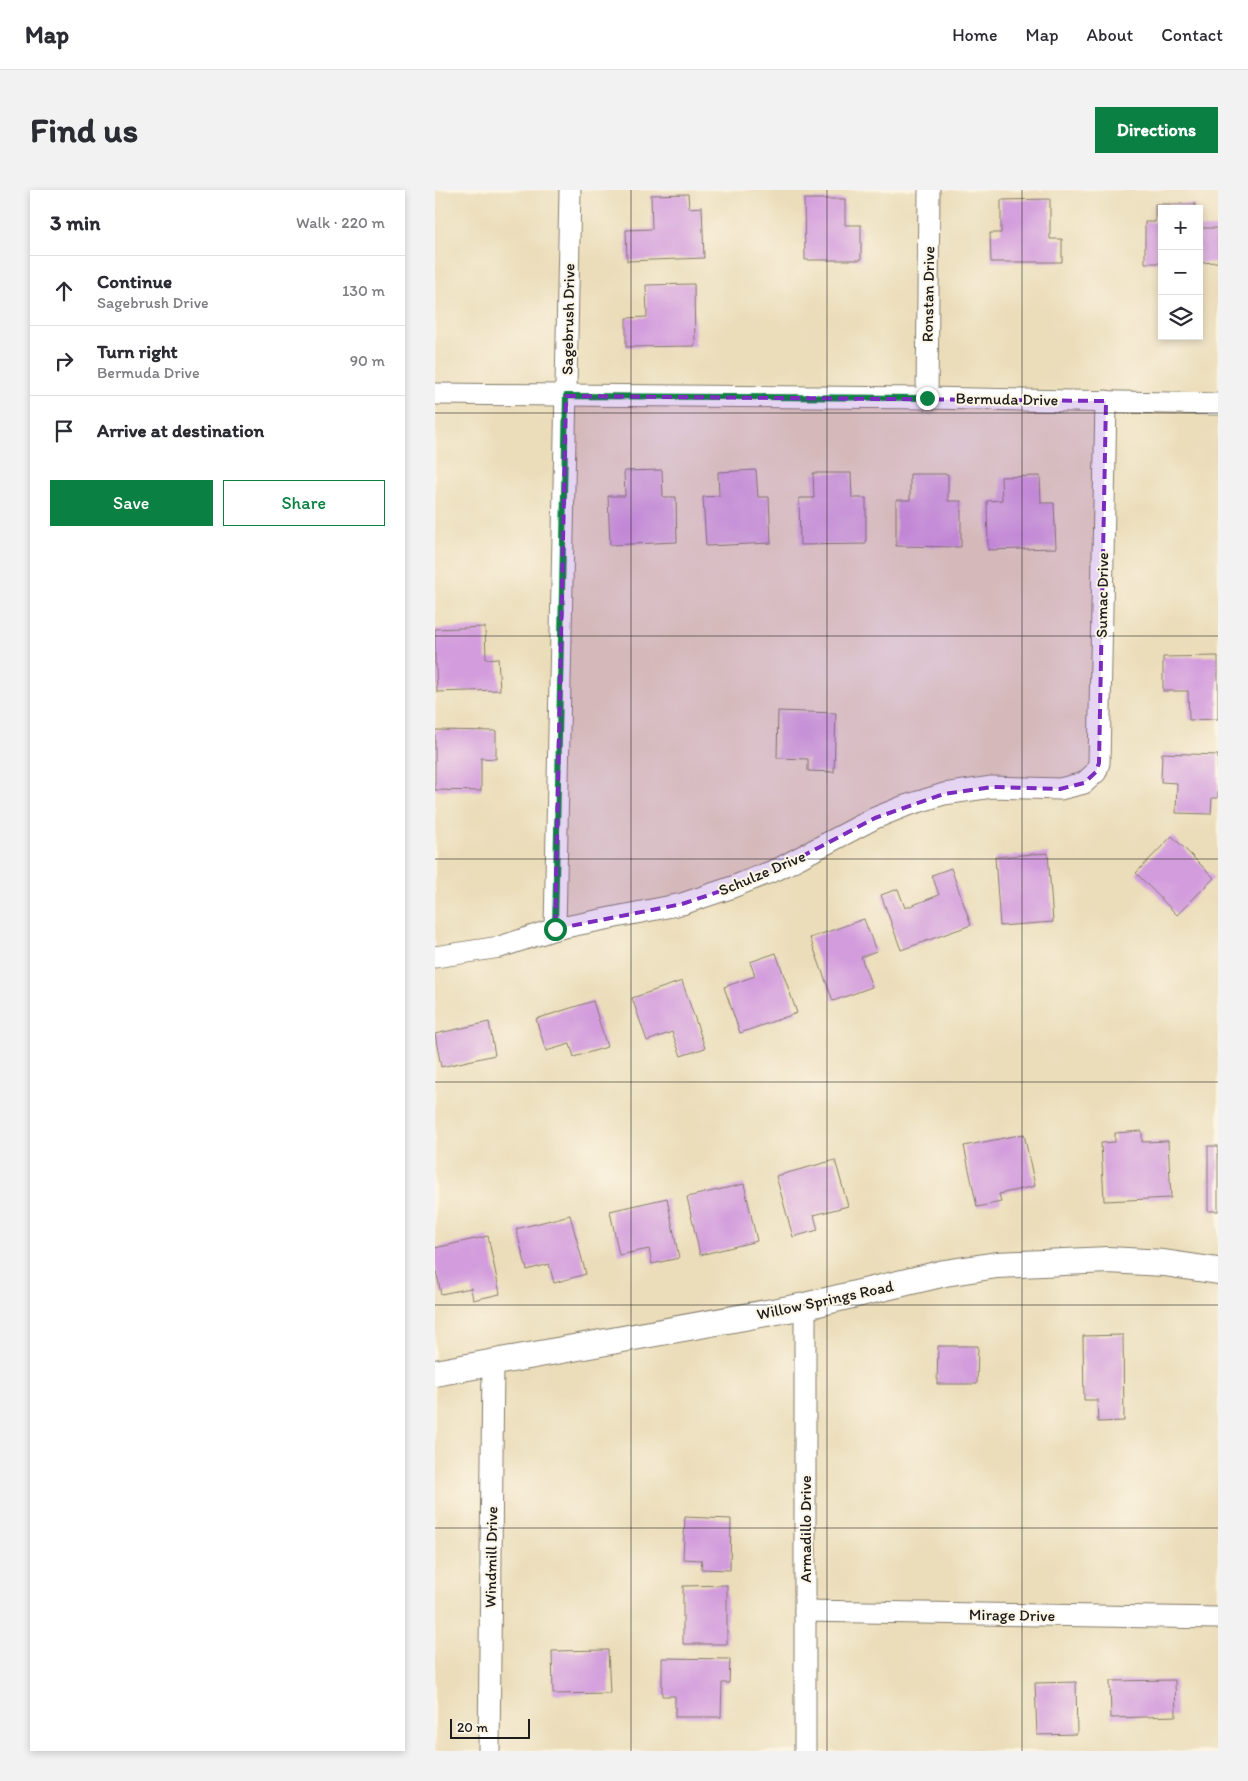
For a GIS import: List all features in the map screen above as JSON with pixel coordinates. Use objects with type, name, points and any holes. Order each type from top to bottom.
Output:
[{"type":"street","name":"Sagebrush Drive","points":[[555,929],[570,190]]},
{"type":"street","name":"Ronstan Drive","points":[[927,398],[929,190]]},
{"type":"street","name":"Bermuda Drive","points":[[435,394],[1106,400],[1218,404]]},
{"type":"street","name":"Sumac Drive","points":[[1084,783],[1096,772],[1099,763],[1106,400]]},
{"type":"street","name":"Schulze Drive","points":[[435,957],[500,947],[555,929],[682,904],[778,869],[875,818],[944,794],[992,787],[1059,789],[1084,783]]},
{"type":"street","name":"Willow Springs Road","points":[[435,1373],[805,1306],[945,1273],[997,1265],[1108,1260],[1163,1263],[1218,1271]]},
{"type":"street","name":"Armadillo Drive","points":[[805,1306],[805,1751]]},
{"type":"street","name":"Windmill Drive","points":[[489,1751],[493,1362]]},
{"type":"street","name":"Mirage Drive","points":[[805,1611],[1218,1618]]},
{"type":"highlighted area","points":[[566,396],[1106,401],[1099,763],[1096,772],[1084,783],[1060,789],[992,787],[944,794],[875,818],[778,869],[730,888],[682,904],[555,929]]},
{"type":"building","points":[[688,194],[689,208],[702,207],[704,258],[627,261],[626,230],[652,229],[651,195]]},
{"type":"building","points":[[804,199],[845,199],[845,225],[861,225],[861,260],[805,260]]},
{"type":"building","points":[[1050,199],[1050,239],[1062,239],[1062,262],[991,262],[990,233],[1001,233],[1001,200]]},
{"type":"building","points":[[1155,204],[1195,204],[1158,205],[1158,263],[1145,263],[1145,222],[1155,222]]},
{"type":"building","points":[[1203,228],[1218,228],[1218,262],[1203,263]]},
{"type":"building","points":[[694,284],[695,346],[626,347],[626,318],[647,317],[646,285]]},
{"type":"building","points":[[662,470],[663,497],[676,497],[677,542],[610,545],[608,496],[625,496],[624,471]]},
{"type":"building","points":[[756,470],[758,497],[769,497],[771,543],[706,546],[703,497],[719,496],[718,472]]},
{"type":"building","points":[[813,473],[851,473],[852,498],[866,498],[866,544],[800,545],[799,498],[814,498]]},
{"type":"building","points":[[910,474],[948,474],[948,501],[961,501],[961,547],[896,546],[896,500],[910,500]]},
{"type":"building","points":[[1040,476],[1041,503],[1054,503],[1056,548],[988,550],[987,501],[1002,500],[1001,477]]},
{"type":"building","points":[[485,627],[486,659],[498,658],[500,690],[437,692],[435,629]]},
{"type":"building","points":[[1218,656],[1218,719],[1189,720],[1188,691],[1163,691],[1163,657]]},
{"type":"building","points":[[778,711],[836,713],[834,772],[808,771],[808,759],[777,758]]},
{"type":"building","points":[[435,730],[496,731],[496,759],[481,758],[481,791],[435,790]]},
{"type":"building","points":[[1162,753],[1218,755],[1218,798],[1212,798],[1211,814],[1176,813],[1177,783],[1161,782]]},
{"type":"building","points":[[1172,836],[1214,878],[1177,915],[1136,873]]},
{"type":"building","points":[[1048,853],[1053,922],[1000,926],[995,857]]},
{"type":"building","points":[[951,868],[971,925],[901,950],[881,895],[898,889],[905,908],[939,895],[932,875]]},
{"type":"building","points":[[864,919],[876,951],[861,957],[872,987],[833,1001],[810,938]]},
{"type":"building","points":[[776,953],[797,1013],[740,1033],[724,987],[755,976],[750,962]]},
{"type":"building","points":[[682,981],[705,1048],[681,1056],[672,1032],[647,1041],[632,998]]},
{"type":"building","points":[[593,1001],[607,1047],[574,1057],[570,1044],[546,1051],[536,1019]]},
{"type":"building","points":[[489,1022],[495,1055],[441,1067],[435,1034]]},
{"type":"building","points":[[1142,1131],[1142,1142],[1168,1141],[1171,1198],[1104,1201],[1101,1143],[1115,1142],[1115,1133]]},
{"type":"building","points":[[1024,1134],[1035,1186],[999,1194],[1001,1202],[977,1207],[964,1146]]},
{"type":"building","points":[[1208,1146],[1218,1146],[1218,1211],[1208,1211]]},
{"type":"building","points":[[835,1160],[848,1206],[814,1215],[818,1230],[793,1237],[776,1176]]},
{"type":"building","points":[[744,1184],[757,1241],[700,1255],[687,1197]]},
{"type":"building","points":[[667,1198],[679,1258],[652,1264],[649,1249],[619,1255],[610,1211]]},
{"type":"building","points":[[570,1215],[586,1274],[554,1283],[549,1264],[527,1270],[516,1229]]},
{"type":"building","points":[[488,1236],[500,1294],[473,1300],[471,1288],[441,1294],[435,1265],[435,1248]]},
{"type":"building","points":[[1123,1335],[1124,1421],[1098,1422],[1097,1400],[1084,1400],[1083,1336]]},
{"type":"building","points":[[938,1346],[978,1346],[977,1384],[937,1384]]},
{"type":"building","points":[[685,1517],[731,1519],[730,1570],[701,1569],[702,1560],[683,1559]]},
{"type":"building","points":[[727,1585],[727,1644],[683,1644],[683,1586]]},
{"type":"building","points":[[608,1650],[610,1693],[553,1694],[552,1651]]},
{"type":"building","points":[[662,1658],[730,1659],[729,1683],[722,1683],[721,1717],[675,1717],[675,1696],[662,1696]]},
{"type":"building","points":[[1175,1680],[1176,1716],[1111,1718],[1110,1681]]},
{"type":"building","points":[[1076,1682],[1077,1734],[1037,1735],[1035,1683]]},
{"type":"route","points":[[555,929],[566,396],[927,398]]}]
